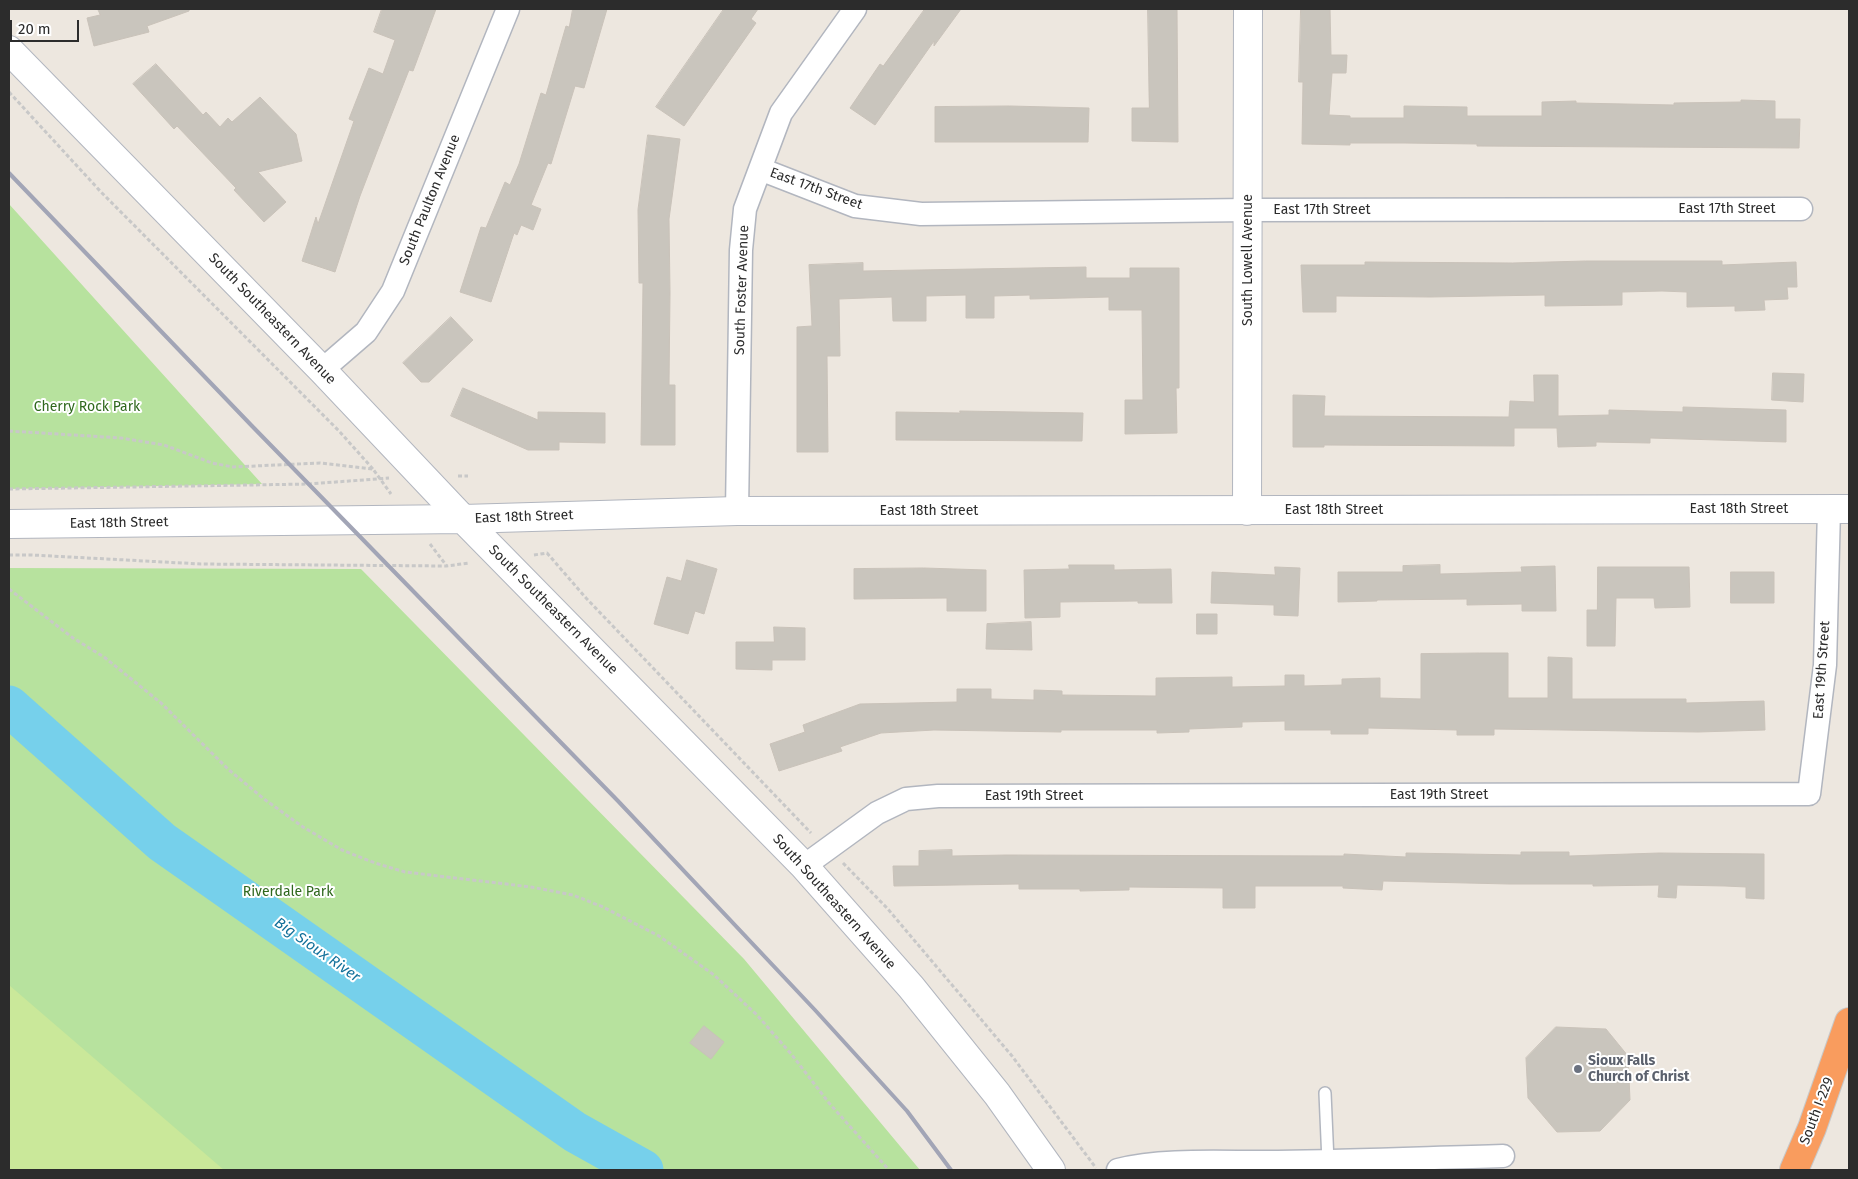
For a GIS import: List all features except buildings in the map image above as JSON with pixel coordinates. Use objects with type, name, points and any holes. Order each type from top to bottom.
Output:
[{"type":"highway","name":"South I-229","points":[[1794,1170],[1812,1128],[1849,1022]]},
{"type":"street","name":"South Paulton Avenue","points":[[322,370],[366,332],[393,290],[508,9]]},
{"type":"street","name":"South Foster Avenue","points":[[737,511],[741,250],[745,209],[781,113],[855,9]]},
{"type":"street","name":"South Lowell Avenue","points":[[1247,511],[1248,9]]},
{"type":"street","name":"South Southeastern Avenue","points":[[9,50],[322,370],[462,519],[804,866],[911,987],[997,1094],[1051,1170]]},
{"type":"street","name":"East 17th Street","points":[[760,169],[855,206],[921,214],[1248,210],[1801,209]]},
{"type":"street","name":"East 18th Street","points":[[9,524],[411,520],[737,511],[1842,509]]},
{"type":"street","name":"East 19th Street","points":[[804,866],[877,813],[906,799],[938,796],[1809,794],[1842,509]]},
{"type":"street","points":[[1118,1170],[1134,1166],[1168,1163],[1328,1162],[1502,1156]]},
{"type":"lane","points":[[1325,1093],[1328,1162]]},
{"type":"path","points":[[9,92],[101,192],[339,431],[373,469],[411,520]]},
{"type":"path","points":[[9,431],[121,438],[164,445],[212,463],[233,467],[320,463],[373,469]]},
{"type":"path","points":[[9,489],[309,484],[423,477]]},
{"type":"path","points":[[9,555],[201,564],[446,566]]},
{"type":"path","points":[[9,589],[73,638],[104,657],[161,703],[229,770],[264,799],[342,850],[405,872],[531,887],[573,896],[603,907],[659,936],[714,975],[757,1015],[829,1103],[889,1170]]},
{"type":"green space","name":"Cherry Rock Park","points":[[9,204],[262,484],[9,489]]},
{"type":"green space","name":"Riverdale Park","points":[[9,568],[361,569],[744,959],[920,1170],[9,1170]]},
{"type":"green space","points":[[9,985],[224,1170],[9,1170]]},
{"type":"waterway","name":"Big Sioux River","points":[[9,706],[162,842],[575,1132],[643,1170]]},
{"type":"railway","points":[[9,173],[252,426],[618,801],[815,1010],[907,1111],[951,1170]]},
{"type":"place","name":"Sioux Falls Church of Christ","points":[[1578,1069]]}]
